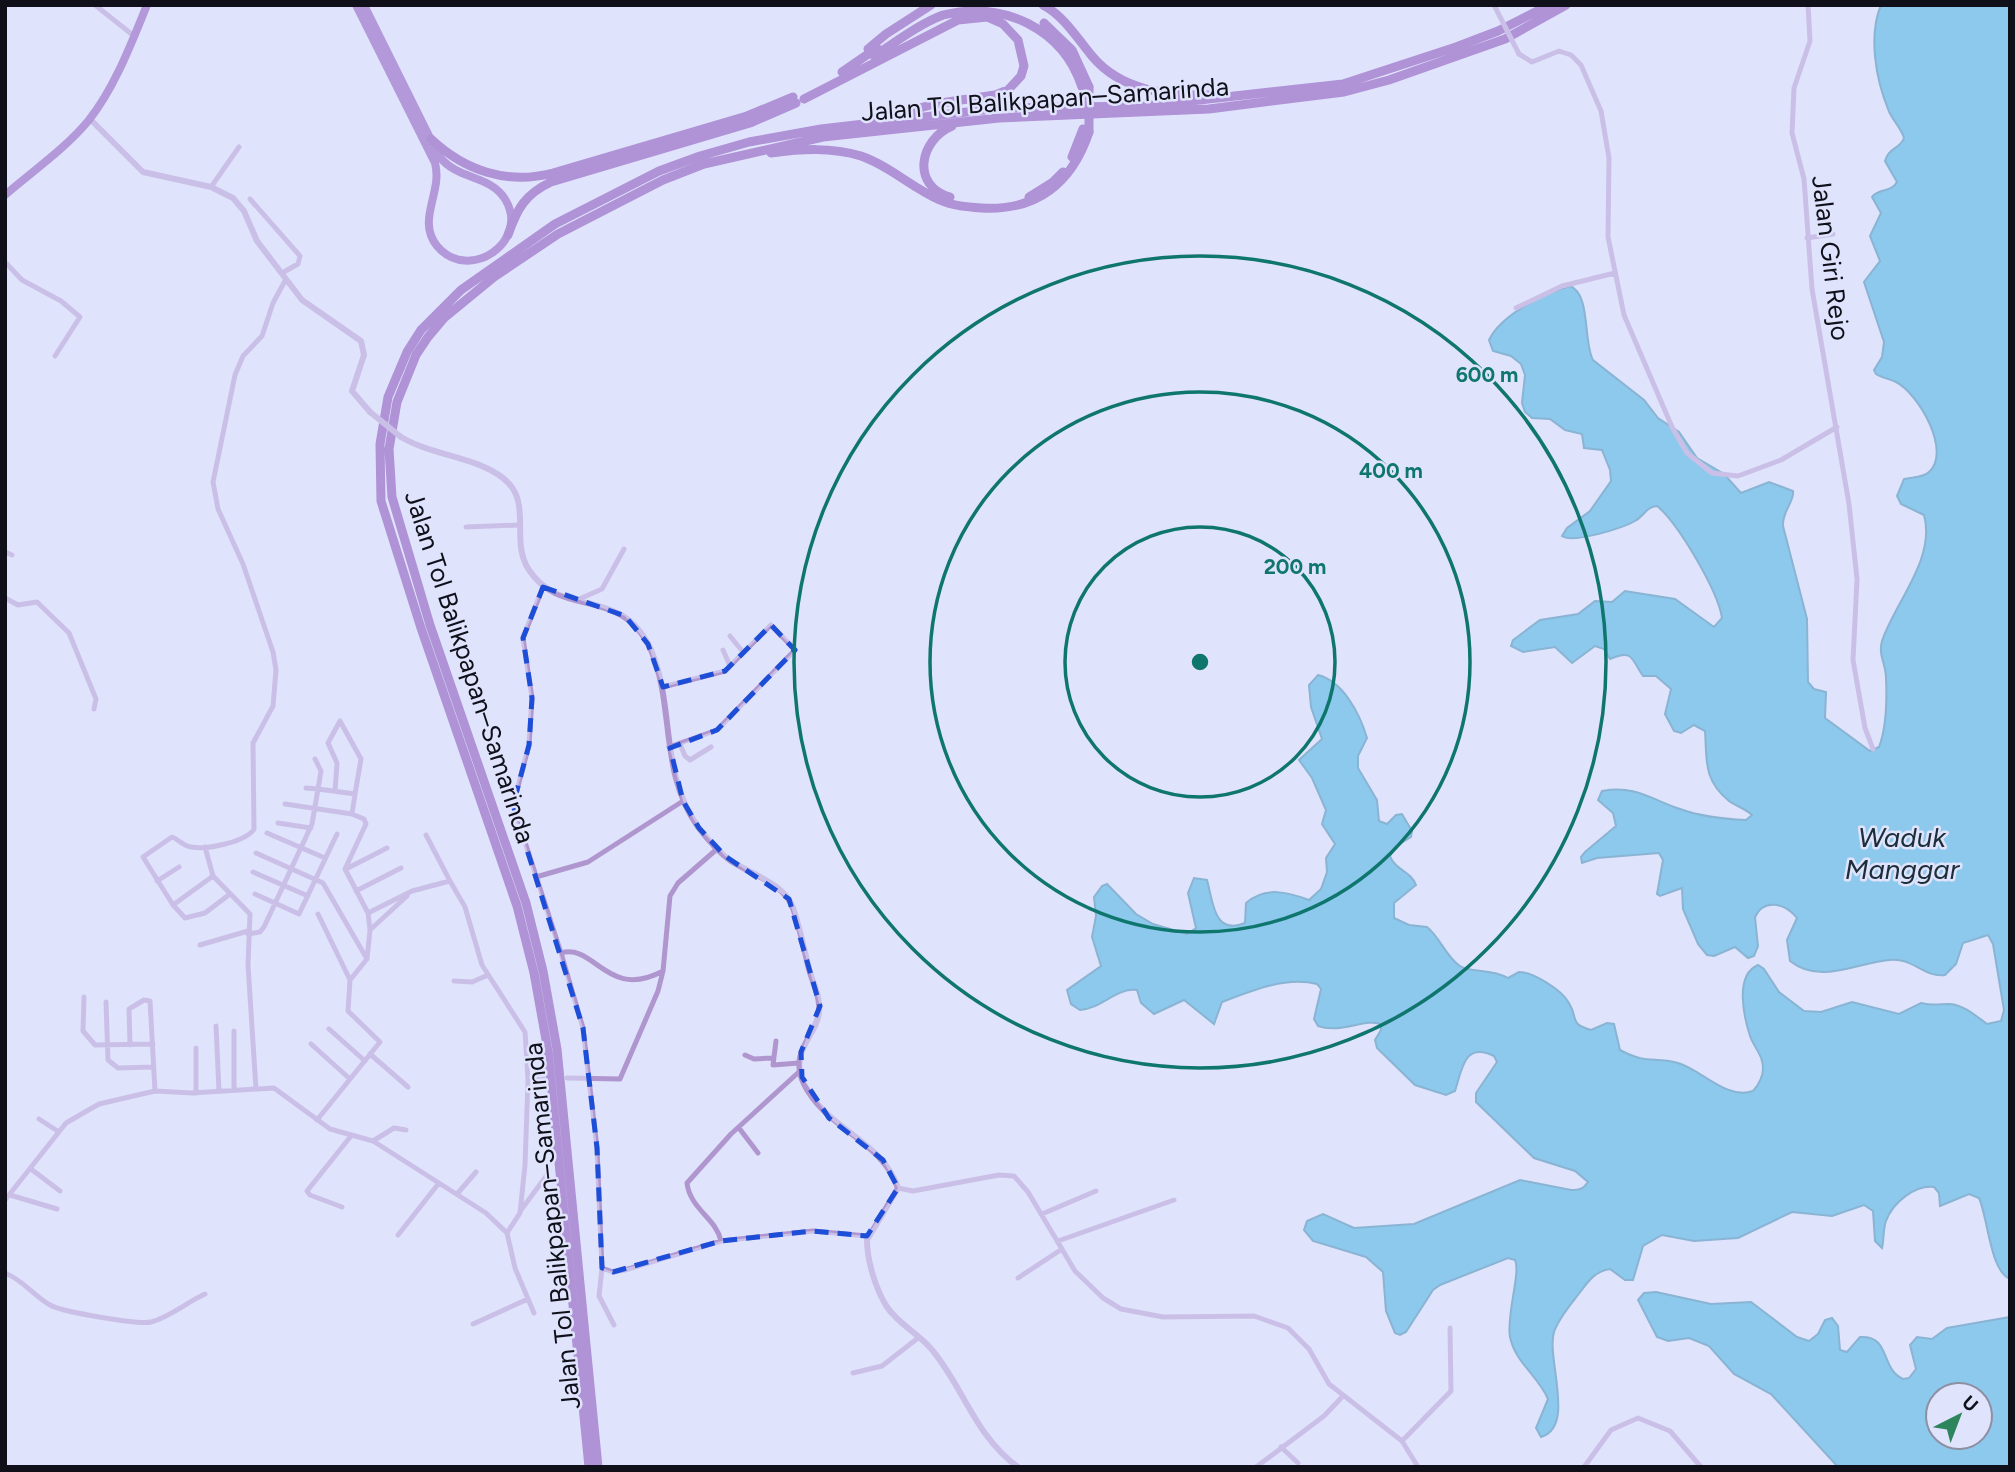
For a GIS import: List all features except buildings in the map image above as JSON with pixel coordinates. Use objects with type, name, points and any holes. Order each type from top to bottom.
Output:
[{"type":"highway","points":[[5,195],[58,151],[89,118],[148,5]]},
{"type":"highway","points":[[354,5],[435,163],[438,184],[428,220],[434,242],[451,257],[474,261],[495,253],[508,234],[521,204],[544,185],[750,123],[839,76],[941,16],[958,10],[988,8],[1024,18],[1054,38],[1068,54],[1086,87]]},
{"type":"highway","points":[[364,5],[439,156],[453,170],[488,183],[500,192],[510,212],[508,234]]},
{"type":"highway","points":[[839,76],[886,34],[931,5]]},
{"type":"highway","points":[[839,76],[921,20],[954,5]]},
{"type":"highway","points":[[704,164],[773,152],[829,149],[872,161],[941,201],[962,206],[999,208],[1029,203],[1058,186],[1078,160],[1086,130],[1086,87],[1081,65],[1059,34],[1026,13],[1001,5]]},
{"type":"highway","points":[[1043,5],[1066,24],[1102,67],[1126,83],[1188,95],[1267,94]]},
{"type":"highway","name":"Jalan Tol Balikpapan–Samarinda","points":[[589,1467],[548,1051],[534,973],[517,906],[421,628],[381,501],[378,473],[382,422],[388,397],[407,352],[438,310],[488,269],[555,224],[659,171],[701,156],[749,142],[855,125],[1001,107],[1145,106],[1343,84],[1499,31],[1549,5]]},
{"type":"highway","name":"Jalan Tol Balikpapan–Samarinda","points":[[598,1467],[557,1049],[543,971],[526,904],[397,519],[389,473],[389,449],[404,380],[415,355],[444,318],[494,277],[558,234],[663,180],[704,164],[823,137],[999,118],[1158,113],[1344,92],[1389,80],[1505,38],[1566,5]]},
{"type":"highway","points":[[839,76],[937,29],[971,18],[987,18],[1003,24],[1018,40],[1023,54],[1021,76],[1008,90],[995,95],[934,104],[855,125]]},
{"type":"highway","points":[[431,139],[452,156],[476,168],[507,178],[523,179],[553,173],[747,116],[798,98]]},
{"type":"highway","points":[[960,122],[944,129],[930,142],[923,159],[923,169],[932,186],[942,195],[982,204],[1014,202],[1053,182],[1072,157],[1086,130]]},
{"type":"street","points":[[95,5],[134,36]]},
{"type":"street","points":[[1494,5],[1519,54],[1532,62],[1566,52],[1578,62],[1587,78],[1607,137],[1607,227],[1627,323],[1682,446],[1698,463],[1714,474],[1738,476],[1758,471],[1837,427]]},
{"type":"street","name":"Jalan Giri Rejo","points":[[1808,5],[1810,41],[1794,88],[1791,123],[1793,146],[1804,180],[1812,289],[1837,427],[1857,563],[1853,660],[1865,728],[1873,749]]},
{"type":"street","points":[[89,118],[138,170],[160,178],[211,187],[228,195],[241,206],[257,241],[308,306],[361,341],[364,355],[352,391],[370,412],[401,436],[502,477],[520,499],[519,525],[524,562],[543,587],[558,596],[611,608],[631,622],[648,643],[663,687],[669,747],[683,801],[699,828],[717,849],[781,891],[792,906],[820,1006],[803,1046],[800,1067],[807,1089],[826,1115],[876,1152],[891,1172],[898,1188]]},
{"type":"street","points":[[211,187],[239,147]]},
{"type":"street","points":[[230,894],[192,919],[186,918],[173,905],[143,857],[155,846],[175,837],[188,847],[205,847],[247,837],[254,830],[253,743],[272,706],[276,670],[273,652],[243,564],[218,509],[213,482],[239,364],[262,336],[284,276],[298,264],[300,256],[250,199]]},
{"type":"street","points":[[1807,238],[1833,234]]},
{"type":"street","points":[[5,262],[22,280],[61,301],[80,317],[55,356]]},
{"type":"street","points":[[1516,308],[1562,286],[1615,273]]},
{"type":"street","points":[[466,527],[519,525]]},
{"type":"street","points":[[577,600],[601,590],[624,549]]},
{"type":"street","points":[[5,552],[12,555]]},
{"type":"street","points":[[543,587],[523,638],[530,672],[529,745],[513,805],[583,1028],[597,1148],[602,1268],[599,1296],[602,1307],[614,1325]]},
{"type":"street","points":[[5,598],[18,605],[37,602],[69,633],[96,699],[94,709]]},
{"type":"street","points":[[663,687],[723,671],[771,625],[795,650],[713,733],[669,747]]},
{"type":"street","points":[[730,636],[743,652]]},
{"type":"street","points":[[723,650],[730,666]]},
{"type":"street","points":[[335,791],[337,763],[328,743],[340,720],[362,763],[352,814]]},
{"type":"street","points":[[680,744],[685,756],[690,760],[711,747]]},
{"type":"street","points":[[200,945],[262,931],[311,828],[321,771],[315,758]]},
{"type":"street","points":[[306,788],[355,794]]},
{"type":"street","points":[[536,877],[587,862],[683,801]]},
{"type":"street","points":[[285,804],[364,818],[366,824],[345,869]]},
{"type":"street","points":[[278,823],[311,828]]},
{"type":"street","points":[[267,833],[325,858]]},
{"type":"street","points":[[255,894],[299,914],[337,834]]},
{"type":"street","points":[[426,835],[466,907],[488,975],[525,1032],[528,1080],[520,1213]]},
{"type":"street","points":[[205,847],[214,876],[248,910],[256,1089]]},
{"type":"street","points":[[345,869],[387,848]]},
{"type":"street","points":[[566,1078],[620,1079],[658,991],[663,971],[670,896],[678,883],[717,849]]},
{"type":"street","points":[[256,853],[316,878],[328,890],[367,959]]},
{"type":"street","points":[[158,881],[179,867]]},
{"type":"street","points":[[356,891],[401,868]]},
{"type":"street","points":[[345,869],[368,913],[370,930],[367,959],[350,980]]},
{"type":"street","points":[[253,872],[308,896]]},
{"type":"street","points":[[173,905],[214,876]]},
{"type":"street","points":[[368,913],[412,891],[450,881]]},
{"type":"street","points":[[370,930],[412,891]]},
{"type":"street","points":[[317,1120],[379,1040],[349,1013],[350,980],[318,914]]},
{"type":"street","points":[[561,953],[581,954],[603,971],[625,979],[638,980],[663,971]]},
{"type":"street","points":[[454,981],[472,982],[488,975]]},
{"type":"street","points":[[84,997],[84,1034],[94,1045],[153,1044]]},
{"type":"street","points":[[130,1045],[129,1009],[148,1000],[152,1006],[155,1091]]},
{"type":"street","points":[[106,1002],[108,1060],[114,1066],[154,1067]]},
{"type":"street","points":[[216,1026],[219,1091]]},
{"type":"street","points":[[329,1029],[365,1060]]},
{"type":"street","points":[[234,1031],[234,1090]]},
{"type":"street","points":[[776,1041],[772,1058],[775,1066],[800,1067]]},
{"type":"street","points":[[311,1044],[350,1079]]},
{"type":"street","points":[[196,1048],[197,1093]]},
{"type":"street","points":[[370,1054],[408,1087]]},
{"type":"street","points":[[745,1055],[754,1059],[772,1058]]},
{"type":"street","points":[[721,1241],[718,1229],[698,1209],[687,1183],[800,1067]]},
{"type":"street","points":[[528,1080],[544,1079]]},
{"type":"street","points":[[57,1209],[8,1197],[71,1118],[88,1108],[155,1091],[197,1093],[277,1089],[317,1120],[351,1136],[373,1142],[478,1206],[507,1233],[534,1313]]},
{"type":"street","points":[[39,1119],[59,1132]]},
{"type":"street","points":[[373,1142],[394,1128],[406,1130]]},
{"type":"street","points":[[739,1128],[758,1153]]},
{"type":"street","points":[[342,1208],[310,1195],[307,1191],[351,1136]]},
{"type":"street","points":[[32,1169],[60,1191]]},
{"type":"street","points":[[457,1194],[476,1172]]},
{"type":"street","points":[[507,1233],[547,1175]]},
{"type":"street","points":[[898,1188],[913,1191],[1010,1175],[1020,1181],[1089,1287],[1121,1309],[1163,1317],[1254,1316],[1275,1321],[1300,1338],[1329,1384],[1402,1441],[1418,1467]]},
{"type":"street","points":[[398,1235],[439,1183]]},
{"type":"street","points":[[898,1188],[867,1236],[869,1257],[884,1301],[897,1319],[935,1353],[986,1436],[1018,1467]]},
{"type":"street","points":[[1042,1214],[1096,1191]]},
{"type":"street","points":[[1058,1241],[1174,1200]]},
{"type":"street","points":[[602,1268],[613,1272],[625,1270],[721,1241],[813,1231],[867,1236]]},
{"type":"street","points":[[1018,1278],[1062,1249]]},
{"type":"street","points":[[5,1273],[21,1281],[58,1308],[92,1317],[146,1323],[161,1318],[205,1294]]},
{"type":"street","points":[[473,1324],[528,1300]]},
{"type":"street","points":[[1402,1441],[1451,1391],[1450,1328]]},
{"type":"street","points":[[853,1373],[882,1366],[918,1338]]},
{"type":"street","points":[[1256,1467],[1324,1416],[1343,1396]]},
{"type":"street","points":[[1584,1467],[1611,1430],[1638,1419],[1670,1431],[1701,1467]]},
{"type":"street","points":[[1280,1447],[1298,1463]]},
{"type":"highlighted area","points":[[543,587],[625,616],[648,644],[663,687],[725,671],[771,625],[795,650],[717,730],[670,748],[683,801],[699,828],[725,856],[789,899],[820,1006],[801,1052],[802,1077],[829,1118],[883,1160],[898,1188],[867,1236],[813,1231],[721,1241],[613,1272],[602,1268],[597,1148],[583,1028],[513,805],[529,745],[532,698],[523,638]]},
{"type":"water","name":"Waduk Manggar","points":[[1881,5],[2010,5],[2010,1279],[1998,1266],[1979,1198],[1969,1194],[1940,1206],[1939,1193],[1934,1187],[1919,1189],[1899,1201],[1885,1224],[1882,1248],[1875,1241],[1873,1211],[1864,1205],[1832,1216],[1792,1212],[1738,1238],[1694,1241],[1662,1235],[1643,1246],[1633,1280],[1625,1280],[1610,1269],[1601,1272],[1587,1283],[1559,1321],[1553,1344],[1558,1390],[1557,1420],[1551,1431],[1541,1437],[1536,1428],[1548,1399],[1517,1354],[1510,1337],[1515,1260],[1508,1258],[1440,1285],[1433,1290],[1406,1332],[1400,1335],[1395,1333],[1386,1311],[1383,1272],[1366,1257],[1313,1241],[1304,1230],[1307,1221],[1323,1214],[1354,1228],[1414,1224],[1520,1180],[1571,1190],[1584,1186],[1588,1182],[1575,1171],[1534,1158],[1476,1102],[1476,1093],[1497,1062],[1494,1056],[1484,1052],[1470,1055],[1455,1091],[1446,1095],[1415,1085],[1377,1048],[1375,1040],[1381,1030],[1380,1024],[1335,1028],[1318,1026],[1314,1019],[1321,989],[1317,984],[1281,983],[1222,1002],[1214,1024],[1184,1000],[1154,1014],[1141,1003],[1137,990],[1130,990],[1080,1010],[1071,1004],[1067,990],[1101,966],[1092,937],[1096,916],[1094,897],[1102,886],[1107,884],[1136,914],[1153,924],[1187,934],[1196,928],[1188,893],[1194,878],[1207,880],[1216,914],[1226,925],[1234,926],[1245,923],[1246,903],[1261,894],[1285,893],[1309,900],[1321,889],[1327,872],[1326,858],[1335,844],[1322,824],[1326,810],[1312,778],[1299,760],[1322,739],[1311,707],[1309,685],[1318,675],[1327,678],[1343,691],[1360,719],[1367,738],[1358,756],[1358,768],[1377,800],[1379,821],[1387,824],[1396,815],[1402,814],[1412,831],[1411,837],[1395,847],[1390,856],[1416,885],[1394,903],[1394,918],[1409,925],[1427,927],[1460,966],[1508,978],[1519,972],[1525,973],[1547,983],[1565,998],[1579,1025],[1591,1030],[1607,1023],[1614,1024],[1620,1050],[1644,1059],[1678,1063],[1733,1091],[1753,1091],[1761,1077],[1763,1065],[1745,1018],[1743,987],[1751,970],[1758,965],[1764,969],[1779,992],[1804,1011],[1821,1012],[1852,1002],[1899,1014],[1921,1003],[1950,1004],[1965,1009],[1987,1024],[2001,1021],[2004,1010],[1993,944],[1988,935],[1963,943],[1956,964],[1945,975],[1931,974],[1897,960],[1838,971],[1813,971],[1790,961],[1787,940],[1797,918],[1781,906],[1769,905],[1755,917],[1758,946],[1754,956],[1748,958],[1735,947],[1714,956],[1707,955],[1698,944],[1683,909],[1682,888],[1660,896],[1657,894],[1663,860],[1659,853],[1597,858],[1582,863],[1581,857],[1585,852],[1616,826],[1613,813],[1598,800],[1602,791],[1634,791],[1688,812],[1713,817],[1746,820],[1752,815],[1729,801],[1715,785],[1708,769],[1705,731],[1694,725],[1681,733],[1674,731],[1665,714],[1671,689],[1656,676],[1643,676],[1631,657],[1624,655],[1610,659],[1604,649],[1595,646],[1572,663],[1555,647],[1523,652],[1511,646],[1513,640],[1540,620],[1578,614],[1595,601],[1612,602],[1625,591],[1675,599],[1714,627],[1722,618],[1696,558],[1657,506],[1650,508],[1635,521],[1609,531],[1586,537],[1562,536],[1567,528],[1590,511],[1611,481],[1610,470],[1602,450],[1584,448],[1582,434],[1565,430],[1550,419],[1532,418],[1525,412],[1522,403],[1525,375],[1521,364],[1511,356],[1493,351],[1489,340],[1513,314],[1548,294],[1570,286],[1581,298],[1593,360],[1644,400],[1658,418],[1679,432],[1697,458],[1724,474],[1741,493],[1769,482],[1793,491],[1783,526],[1807,619],[1808,682],[1814,689],[1826,692],[1825,718],[1870,751],[1879,747],[1884,730],[1886,704],[1882,641],[1919,564],[1926,531],[1924,515],[1901,504],[1897,496],[1904,479],[1929,472],[1935,463],[1937,451],[1929,423],[1914,398],[1905,388],[1876,374],[1874,370],[1882,357],[1884,342],[1864,282],[1880,261],[1870,236],[1881,213],[1872,197],[1897,182],[1885,161],[1904,138],[1889,113],[1877,71],[1874,44]]},
{"type":"water","points":[[1656,1292],[1711,1304],[1751,1302],[1797,1337],[1809,1341],[1818,1334],[1825,1320],[1832,1318],[1838,1326],[1840,1350],[1847,1352],[1860,1337],[1877,1341],[1891,1368],[1903,1379],[1909,1378],[1916,1369],[1910,1345],[1917,1337],[1932,1339],[1947,1328],[2010,1317],[2010,1467],[1838,1467],[1771,1394],[1734,1374],[1709,1346],[1689,1338],[1668,1341],[1657,1337],[1638,1300],[1644,1293]]}]
